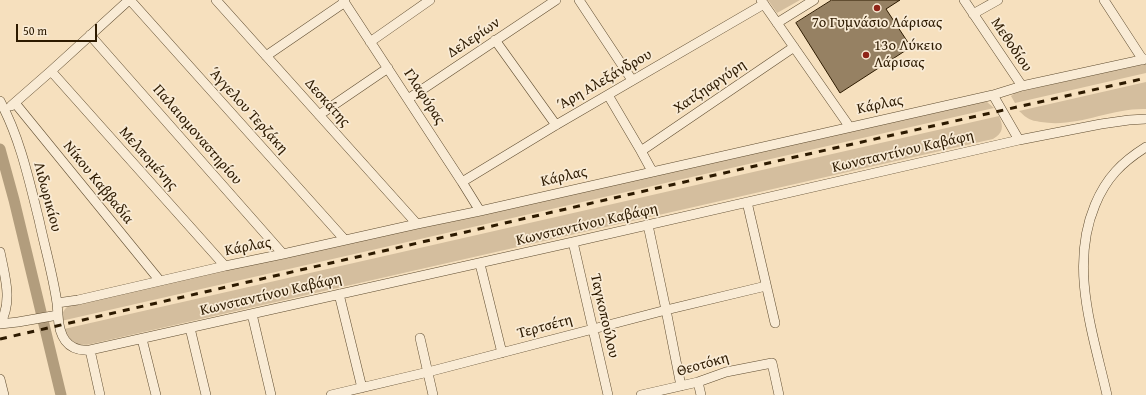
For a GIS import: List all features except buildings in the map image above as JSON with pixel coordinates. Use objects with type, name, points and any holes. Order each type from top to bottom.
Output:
[{"type":"street","points":[[5,110],[15,103],[129,0]]},
{"type":"street","name":"Άγγελου Τερζάκη","points":[[129,0],[345,240]]},
{"type":"street","name":"Δεσκάτης","points":[[216,0],[417,224]]},
{"type":"street","points":[[370,42],[430,0]]},
{"type":"street","name":"Δελερίων","points":[[408,99],[556,0]]},
{"type":"street","points":[[579,0],[632,80]]},
{"type":"street","points":[[777,23],[814,0]]},
{"type":"street","name":"Μεθοδίου","points":[[964,0],[1022,86]]},
{"type":"street","points":[[974,14],[998,0]]},
{"type":"street","points":[[1104,0],[1144,59]]},
{"type":"street","points":[[266,56],[344,1]]},
{"type":"street","name":"Γλαφύρας","points":[[344,1],[480,211]]},
{"type":"street","points":[[762,2],[849,126]]},
{"type":"street","name":"Άρη Αλεξάνδρου","points":[[462,182],[762,2]]},
{"type":"street","name":"Παλαιομοναστηρίου","points":[[90,34],[283,254]]},
{"type":"street","points":[[495,40],[556,125]]},
{"type":"street","name":"Χατζηαργύρη","points":[[641,151],[794,47]]},
{"type":"street","name":"Κάρλας","points":[[57,303],[78,300],[224,266],[480,211],[849,126],[993,95],[1022,86],[1144,59]]},
{"type":"street","points":[[319,115],[388,68]]},
{"type":"street","name":"Μελπομένης","points":[[51,71],[224,266]]},
{"type":"street","points":[[608,94],[652,171]]},
{"type":"street","points":[[993,95],[1019,140]]},
{"type":"street","name":"Λιδωρικίου","points":[[0,101],[13,129],[29,179],[57,303]]},
{"type":"street","name":"Νίκου Καββαδία","points":[[15,103],[160,281]]},
{"type":"street","name":"Κωνσταντίνου Καβάφη","points":[[56,315],[65,341],[69,345],[76,348],[90,350],[480,264],[1019,140],[1101,124],[1146,118]]},
{"type":"street","points":[[1107,395],[1088,313],[1084,287],[1082,267],[1084,245],[1087,226],[1104,185],[1113,173],[1124,163],[1146,147]]},
{"type":"street","points":[[747,202],[775,323]]},
{"type":"street","points":[[648,225],[681,386]]},
{"type":"street","name":"Ταγκοπούλου","points":[[573,242],[608,395]]},
{"type":"street","points":[[0,252],[7,293],[7,305],[2,317],[18,322],[56,315],[57,303]]},
{"type":"street","points":[[480,264],[502,353]]},
{"type":"street","name":"Τερτσέτη","points":[[331,395],[428,372],[666,310],[766,286]]},
{"type":"street","points":[[339,294],[362,388]]},
{"type":"street","points":[[252,314],[272,395]]},
{"type":"street","points":[[190,328],[206,395]]},
{"type":"street","points":[[420,338],[433,395]]},
{"type":"street","points":[[142,339],[156,395]]},
{"type":"street","points":[[90,350],[100,395]]},
{"type":"street","name":"Θεοτόκη","points":[[641,395],[698,382],[726,372],[772,363],[779,395]]},
{"type":"street","points":[[0,379],[4,395]]},
{"type":"street","points":[[698,382],[701,395]]},
{"type":"shaded area","points":[[768,0],[800,0],[777,13]]},
{"type":"shaded area","points":[[1146,63],[1146,73],[1015,103],[1011,96],[1015,93]]},
{"type":"shaded area","points":[[1146,82],[1146,109],[1119,111],[1081,120],[1054,123],[1032,120],[1025,117],[1019,111]]},
{"type":"shaded area","points":[[981,102],[987,102],[994,108],[61,321],[64,311],[72,304]]},
{"type":"shaded area","points":[[999,116],[1002,123],[1002,129],[1001,132],[993,139],[91,344],[77,344],[71,340],[64,329]]},
{"type":"waterway","points":[[0,149],[14,200],[61,395]]},
{"type":"railway","points":[[0,339],[653,189],[1146,78]]},
{"type":"place","name":"7ο Γυμνάσιο Λάρισας","points":[[877,8]]},
{"type":"place","name":"13ο Λύκειο Λάρισας","points":[[866,55]]}]
